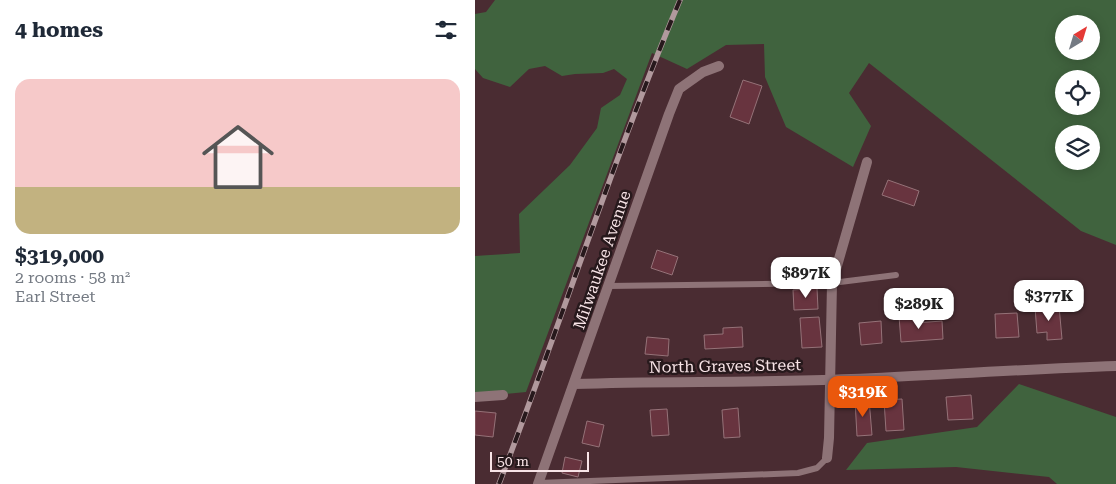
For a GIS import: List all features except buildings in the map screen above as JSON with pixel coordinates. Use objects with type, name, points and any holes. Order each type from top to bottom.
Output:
[{"type":"street","name":"Milwaukee Avenue","points":[[538,484],[679,89],[703,72],[719,66]]},
{"type":"street","points":[[827,458],[833,283],[867,162]]},
{"type":"street","name":"North Graves Street","points":[[574,384],[830,379],[1116,366]]},
{"type":"street","points":[[475,397],[503,396]]},
{"type":"lane","points":[[608,286],[833,283],[896,276]]},
{"type":"lane","points":[[538,484],[798,473],[817,468],[827,458]]},
{"type":"green space","points":[[495,0],[1116,0],[1116,245],[1081,231],[869,63],[849,93],[871,126],[853,167],[786,127],[765,77],[764,44],[726,45],[687,69],[652,53],[526,392],[475,397],[475,256],[520,253],[519,214],[570,165],[597,128],[601,108],[620,95],[627,79],[614,69],[603,73],[562,76],[545,66],[529,69],[510,87],[483,78],[475,69],[475,14],[486,12]]},
{"type":"green space","points":[[1019,384],[1116,417],[1116,484],[1057,484],[1049,477],[956,467],[846,470],[867,443],[977,427]]},
{"type":"railway","points":[[499,484],[632,120],[680,0]]}]
